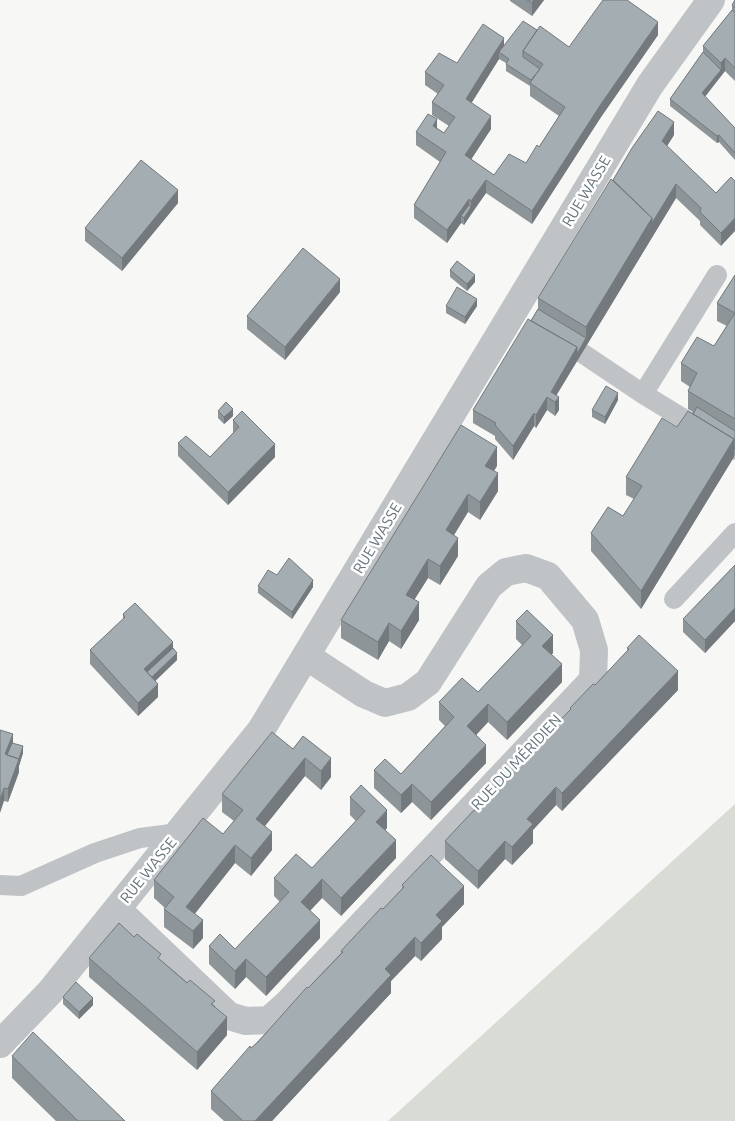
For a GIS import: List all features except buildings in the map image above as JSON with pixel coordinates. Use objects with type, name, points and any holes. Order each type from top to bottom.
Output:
[{"type":"street","name":"RUE WASSE","points":[[0,1044],[50,992],[262,730],[306,656],[520,315],[650,85],[711,0]]},
{"type":"street","name":"RUE DU MÉRIDIEN","points":[[117,909],[229,1016],[246,1021],[269,1020],[286,1005],[593,680],[594,650],[585,620],[548,576],[526,568],[506,572],[489,586],[428,682],[408,697],[385,703],[364,694],[306,656]]},
{"type":"lane","points":[[643,394],[717,275]]},
{"type":"lane","points":[[582,353],[643,394],[735,450]]},
{"type":"lane","points":[[674,599],[735,533]]},
{"type":"lane","points":[[0,885],[21,886],[95,853],[140,838],[179,832]]},
{"type":"shaded area","points":[[735,804],[735,1121],[388,1121]]}]
